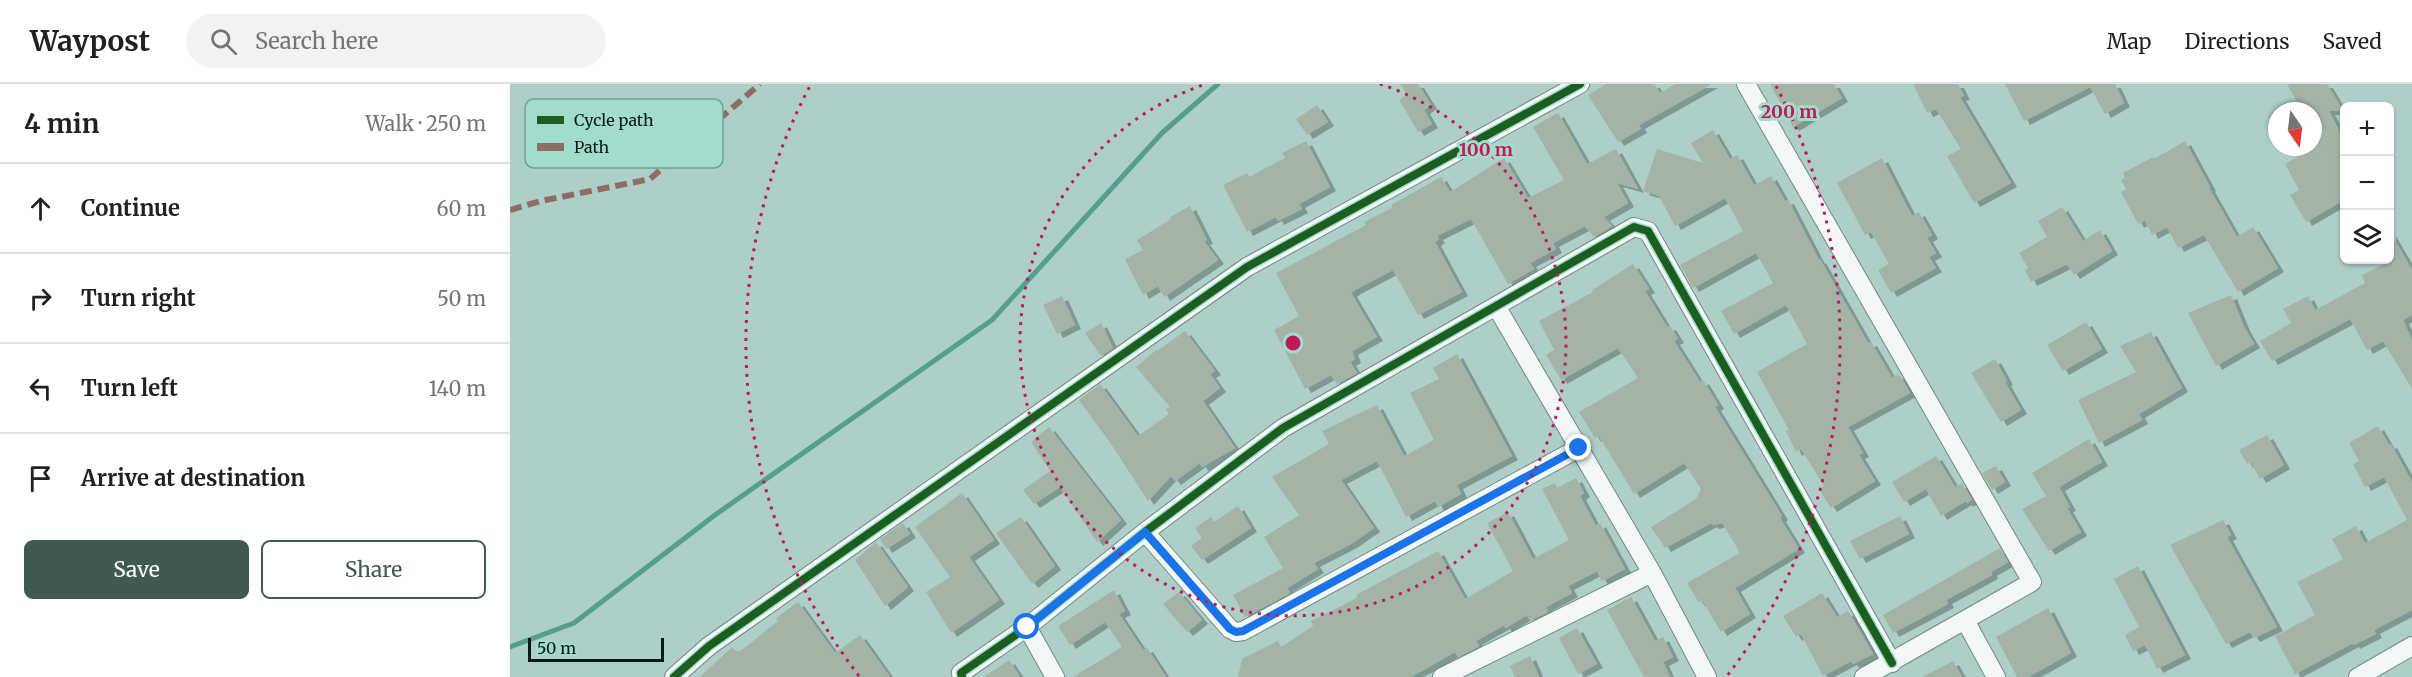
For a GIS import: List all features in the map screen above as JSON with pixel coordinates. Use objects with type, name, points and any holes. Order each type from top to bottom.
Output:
[{"type":"street","points":[[674,677],[709,646],[1247,267],[1580,84]]},
{"type":"street","points":[[1746,84],[2032,582],[1864,677]]},
{"type":"street","points":[[956,676],[1027,627],[1145,532],[1283,428],[1634,227],[1648,231],[1892,663]]},
{"type":"street","points":[[1496,306],[1652,573],[1707,677]]},
{"type":"street","points":[[1145,532],[1230,629],[1236,632],[1243,631],[1579,448]]},
{"type":"street","points":[[1442,677],[1652,573]]},
{"type":"street","points":[[1965,620],[1996,677]]},
{"type":"street","points":[[1027,627],[1055,677]]},
{"type":"street","points":[[2358,677],[2412,646]]},
{"type":"building","points":[[1400,84],[1418,84],[1431,105],[1424,110],[1432,124],[1418,132],[1399,100],[1407,94]]},
{"type":"building","points":[[1606,84],[1654,84],[1660,93],[1675,84],[1712,84],[1639,125],[1641,129],[1618,142],[1588,95]]},
{"type":"building","points":[[1770,84],[1834,84],[1842,98],[1793,127]]},
{"type":"building","points":[[1913,84],[1958,84],[1964,96],[1960,97],[2011,183],[1974,203],[1947,156],[1961,149],[1936,109],[1927,113]]},
{"type":"building","points":[[2005,84],[2115,84],[2124,103],[2105,114],[2090,87],[2024,121]]},
{"type":"building","points":[[2287,84],[2327,84],[2340,106],[2340,111],[2329,111],[2340,132],[2340,202],[2306,222],[2290,195],[2299,190],[2285,164],[2299,156],[2322,156],[2322,102],[2297,102]]},
{"type":"building","points":[[1317,105],[1328,122],[1307,135],[1296,119]]},
{"type":"building","points":[[1558,113],[1587,164],[1616,149],[1638,189],[1617,183],[1628,203],[1604,217],[1612,226],[1594,237],[1585,226],[1553,243],[1556,249],[1530,263],[1534,269],[1508,284],[1471,219],[1437,236],[1439,239],[1435,242],[1462,292],[1418,315],[1393,270],[1355,290],[1351,293],[1377,337],[1352,351],[1355,359],[1350,362],[1357,373],[1337,384],[1331,375],[1305,389],[1274,330],[1299,316],[1276,273],[1366,225],[1364,222],[1392,208],[1391,205],[1441,177],[1450,192],[1504,158],[1528,198],[1564,180],[1533,127]]},
{"type":"building","points":[[1713,130],[1730,159],[1737,155],[1754,185],[1771,176],[1785,201],[1788,200],[1819,260],[1868,343],[1871,342],[1892,378],[1899,374],[1910,393],[1848,427],[1863,453],[1859,455],[1875,481],[1831,508],[1819,489],[1824,486],[1801,449],[1796,452],[1786,431],[1789,430],[1757,372],[1807,344],[1786,305],[1734,334],[1721,311],[1773,283],[1756,253],[1693,288],[1680,265],[1743,231],[1725,198],[1675,226],[1659,196],[1643,191],[1657,149],[1703,163],[1691,143]]},
{"type":"building","points":[[1306,141],[1330,187],[1299,204],[1302,209],[1278,221],[1276,217],[1247,232],[1223,185],[1247,173],[1249,177],[1285,158],[1282,153]]},
{"type":"building","points":[[2185,141],[2237,237],[2253,227],[2278,268],[2238,292],[2204,235],[2178,248],[2167,227],[2152,235],[2145,220],[2138,224],[2121,192],[2126,189],[2121,180],[2125,178],[2123,173]]},
{"type":"building","points":[[1882,158],[1912,216],[1919,212],[1932,235],[1927,238],[1936,253],[1929,257],[1936,268],[1891,293],[1878,270],[1889,264],[1871,232],[1865,235],[1837,183]]},
{"type":"building","points":[[1190,206],[1207,240],[1204,241],[1218,260],[1164,297],[1158,286],[1143,295],[1125,259],[1143,250],[1137,240]]},
{"type":"building","points":[[2062,207],[2083,241],[2100,230],[2112,251],[2074,275],[2067,264],[2031,282],[2025,270],[2028,268],[2019,253],[2047,237],[2038,221]]},
{"type":"building","points":[[2394,239],[2412,270],[2412,315],[2403,320],[2412,340],[2412,389],[2383,341],[2367,350],[2350,319],[2272,361],[2260,341],[2291,323],[2283,309],[2308,296],[2315,310],[2365,283],[2362,275],[2384,264],[2394,264]]},
{"type":"building","points":[[1633,264],[1649,289],[1645,291],[1667,327],[1670,326],[1678,339],[1674,341],[1700,382],[1703,380],[1718,405],[1715,407],[1782,516],[1780,518],[1799,549],[1735,588],[1750,614],[1721,632],[1702,600],[1699,603],[1687,583],[1738,554],[1739,551],[1722,523],[1713,525],[1711,523],[1665,548],[1651,527],[1696,499],[1701,489],[1684,463],[1634,494],[1599,436],[1595,438],[1579,412],[1638,378],[1618,348],[1561,380],[1546,355],[1554,350],[1539,321],[1593,292],[1592,290]]},
{"type":"building","points":[[2231,295],[2244,327],[2254,344],[2216,366],[2188,313]]},
{"type":"building","points":[[1062,296],[1075,325],[1057,334],[1043,305]]},
{"type":"building","points":[[2086,322],[2102,349],[2063,371],[2047,345]]},
{"type":"building","points":[[1101,323],[1113,348],[1101,356],[1085,333]]},
{"type":"building","points":[[1185,331],[1215,371],[1210,374],[1220,388],[1203,401],[1235,448],[1202,467],[1200,463],[1175,481],[1171,476],[1148,501],[1079,400],[1100,384],[1138,436],[1169,414],[1166,409],[1170,407],[1136,367],[1156,350]]},
{"type":"building","points":[[2151,332],[2182,388],[2139,414],[2142,420],[2099,443],[2078,400],[2136,372],[2120,346]]},
{"type":"building","points":[[1457,354],[1512,456],[1457,485],[1461,494],[1438,507],[1435,501],[1406,517],[1377,461],[1341,480],[1374,528],[1351,544],[1314,563],[1318,569],[1287,588],[1290,593],[1245,617],[1233,595],[1283,568],[1264,537],[1299,515],[1272,477],[1329,444],[1322,431],[1377,405],[1404,456],[1434,440],[1410,393],[1439,379],[1433,368]]},
{"type":"building","points":[[1995,359],[2021,410],[2001,422],[1971,373]]},
{"type":"building","points":[[2378,426],[2412,482],[2412,610],[2374,630],[2376,634],[2354,645],[2353,643],[2295,674],[2275,636],[2315,615],[2297,582],[2343,559],[2332,539],[2356,526],[2365,543],[2407,520],[2384,477],[2365,487],[2353,464],[2359,461],[2349,443]]},
{"type":"building","points":[[1049,427],[1121,520],[1097,542],[1060,487],[1034,504],[1023,490],[1050,471],[1031,442]]},
{"type":"building","points":[[2267,435],[2284,465],[2260,479],[2251,462],[2247,464],[2239,450]]},
{"type":"building","points":[[2089,439],[2102,462],[2059,487],[2070,507],[2067,508],[2081,532],[2049,551],[2022,509],[2046,496],[2032,473]]},
{"type":"building","points":[[1936,456],[1955,487],[1962,483],[1972,500],[1967,503],[1966,501],[1941,516],[1926,489],[1904,502],[1892,482]]},
{"type":"building","points":[[1996,466],[2005,482],[1992,490],[1982,473]]},
{"type":"building","points":[[1576,478],[1584,493],[1580,496],[1596,526],[1600,523],[1625,569],[1602,581],[1597,571],[1568,586],[1572,593],[1546,607],[1548,612],[1530,621],[1527,615],[1506,628],[1504,625],[1476,641],[1479,646],[1474,649],[1458,657],[1455,652],[1411,677],[1238,677],[1242,659],[1278,641],[1281,647],[1313,626],[1311,621],[1357,598],[1356,595],[1438,551],[1465,599],[1513,571],[1487,523],[1508,512],[1533,559],[1569,540],[1542,489],[1555,483],[1557,488]]},
{"type":"building","points":[[962,493],[994,540],[969,557],[999,600],[951,633],[926,592],[950,577],[915,527]]},
{"type":"building","points":[[1238,506],[1251,528],[1202,560],[1191,546],[1202,538],[1195,528],[1211,517],[1214,522]]},
{"type":"building","points":[[1900,516],[1909,534],[1860,559],[1850,541]]},
{"type":"building","points":[[1021,517],[1055,566],[1032,584],[996,533]]},
{"type":"building","points":[[2223,520],[2231,535],[2227,537],[2277,627],[2254,638],[2250,632],[2226,644],[2170,545]]},
{"type":"building","points":[[903,523],[910,534],[886,549],[880,539]]},
{"type":"building","points":[[876,542],[908,587],[885,606],[855,560]]},
{"type":"building","points":[[2000,548],[2008,562],[1991,572],[1992,575],[1946,600],[1948,604],[1893,633],[1883,615]]},
{"type":"building","points":[[2138,566],[2185,655],[2157,669],[2145,645],[2133,651],[2125,635],[2139,627],[2114,579]]},
{"type":"building","points":[[1114,590],[1125,611],[1119,614],[1143,650],[1147,648],[1166,677],[1073,677],[1122,647],[1105,622],[1070,645],[1058,626]]},
{"type":"building","points":[[1179,592],[1202,620],[1187,632],[1163,604]]},
{"type":"building","points":[[1822,593],[1837,617],[1848,611],[1873,654],[1853,664],[1851,661],[1823,676],[1801,634],[1796,637],[1783,616]]},
{"type":"building","points":[[1631,597],[1655,641],[1663,637],[1673,657],[1663,662],[1670,677],[1644,677],[1607,610]]},
{"type":"building","points":[[798,602],[835,653],[860,635],[890,677],[700,677],[732,647],[738,653],[778,621],[776,618]]},
{"type":"building","points":[[2048,608],[2071,653],[2028,677],[2017,677],[1996,637]]},
{"type":"building","points":[[1577,628],[1597,664],[1578,674],[1559,638]]},
{"type":"building","points":[[1530,656],[1539,677],[1515,677],[1510,666]]},
{"type":"building","points":[[1009,660],[1020,677],[984,677]]},
{"type":"building","points":[[1953,661],[1962,677],[1922,677]]},
{"type":"waterway","points":[[510,647],[574,623],[715,515],[992,320],[1162,133],[1218,84]]},
{"type":"marked path","points":[[723,116],[760,84]]},
{"type":"marked path","points":[[510,210],[541,201],[650,179],[663,168]]},
{"type":"cycle path","points":[[674,677],[709,646],[1247,267],[1580,84]]},
{"type":"cycle path","points":[[962,677],[961,673],[1027,627],[1145,532],[1283,428],[1634,227],[1648,231],[1892,663]]},
{"type":"route","points":[[1027,627],[1145,532],[1230,629],[1236,632],[1243,631],[1579,448]]}]
